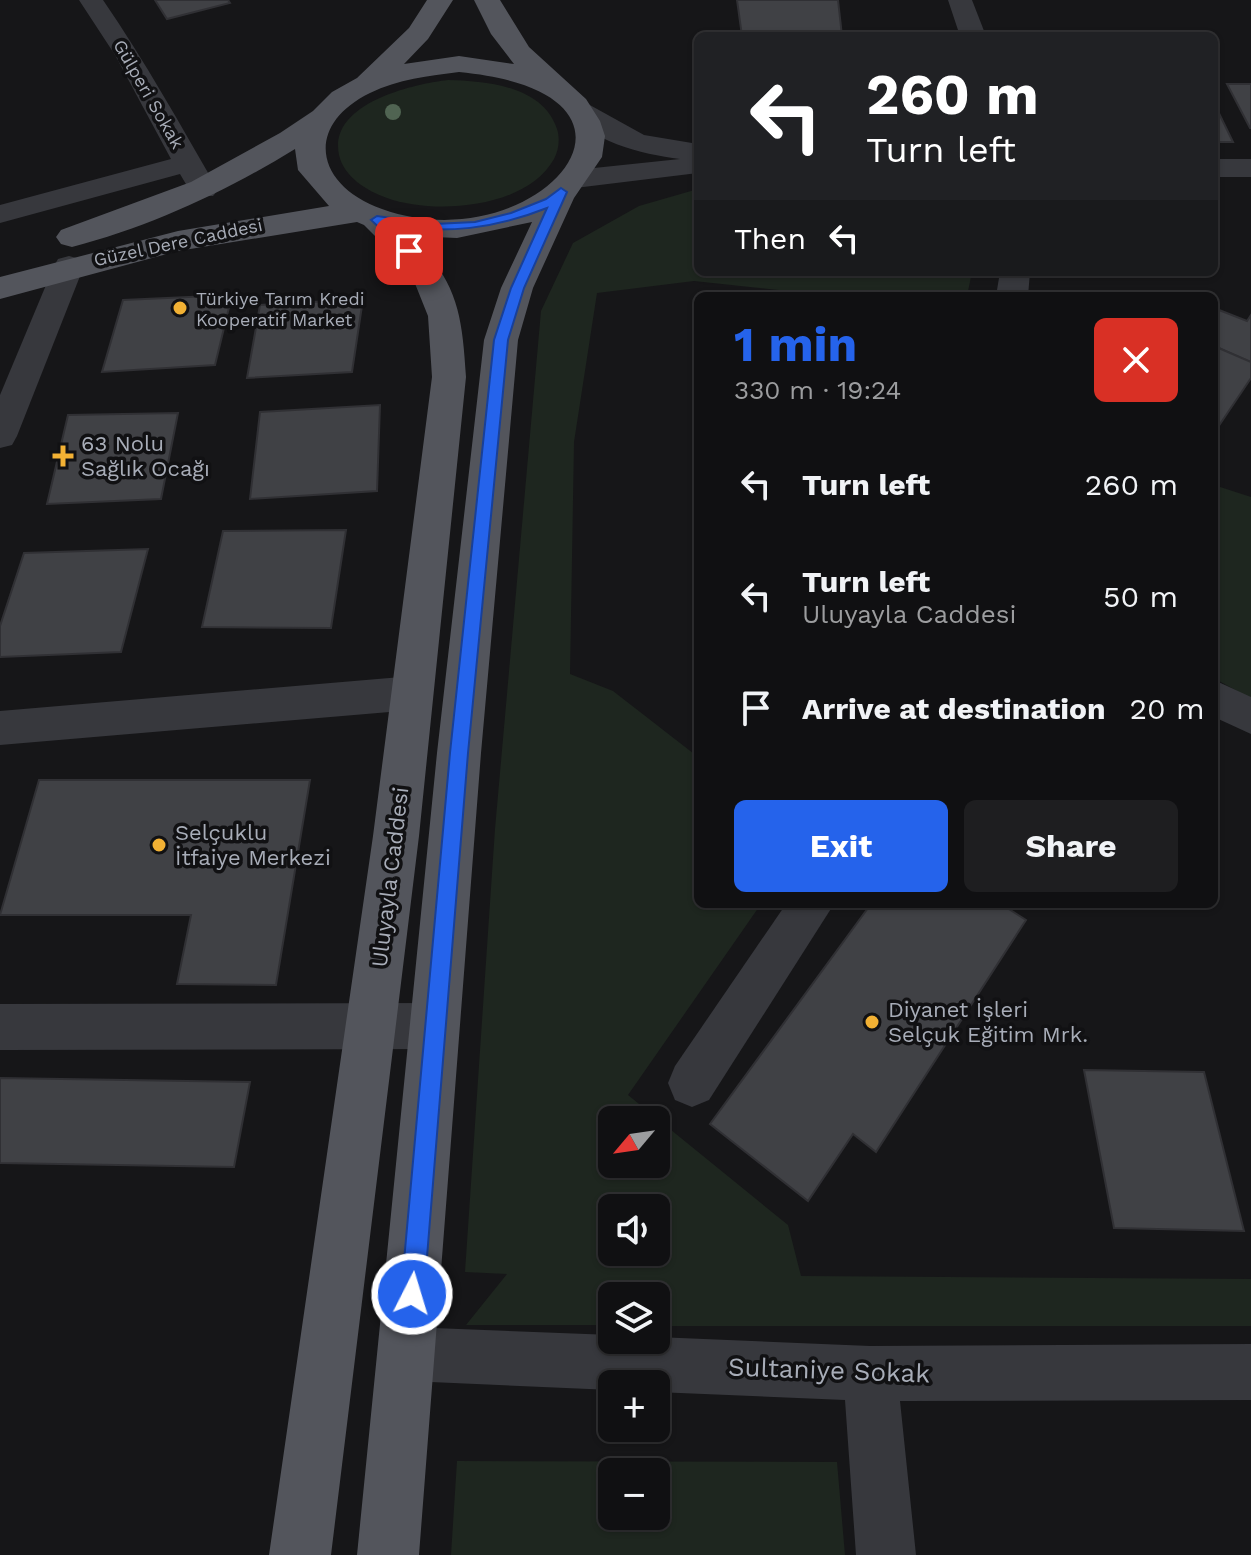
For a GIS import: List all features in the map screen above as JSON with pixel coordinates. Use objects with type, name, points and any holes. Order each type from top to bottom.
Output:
[{"type":"main road","points":[[440,0],[433,15],[403,52],[337,102],[321,118],[310,141],[310,164],[322,187],[345,206],[368,216],[434,228],[475,226],[515,216],[550,202],[568,186]]},
{"type":"main road","points":[[388,1555],[501,340],[517,288],[568,186],[589,154],[590,129],[568,98],[520,56],[499,29],[487,0]]},
{"type":"main road","points":[[359,88],[421,67],[459,64],[518,73],[568,98]]},
{"type":"main road","name":"Güzel Dere Caddesi","points":[[0,259],[136,216],[196,176],[268,157],[321,118]]},
{"type":"main road","name":"Güzel Dere Caddesi","points":[[0,288],[69,266],[201,233],[368,216]]},
{"type":"main road","name":"Uluyayla Caddesi","points":[[300,1555],[371,1026],[449,377],[445,316],[424,267],[368,216]]},
{"type":"street","name":"Gülperi Sokak","points":[[91,0],[128,55],[196,176]]},
{"type":"street","points":[[960,0],[972,32]]},
{"type":"street","points":[[568,98],[609,132],[646,146],[694,152]]},
{"type":"street","points":[[568,186],[694,167]]},
{"type":"street","points":[[1218,168],[1251,168]]},
{"type":"street","points":[[0,214],[196,176]]},
{"type":"street","points":[[0,436],[69,266]]},
{"type":"street","points":[[0,728],[413,693]]},
{"type":"street","points":[[1218,699],[1251,717]]},
{"type":"street","points":[[692,1083],[809,908]]},
{"type":"street","points":[[0,1027],[435,1026]]},
{"type":"street","name":"Sultaniye Sokak","points":[[408,1354],[870,1374],[1251,1372]]},
{"type":"street","points":[[870,1374],[886,1555]]},
{"type":"shaded area","points":[[448,80],[480,82],[512,89],[540,103],[550,115],[559,140],[554,159],[541,176],[523,189],[501,198],[478,204],[429,206],[387,198],[364,187],[351,176],[339,155],[339,137],[347,122],[360,109],[396,92]]},
{"type":"shaded area","points":[[694,190],[694,276],[971,276],[968,292],[797,292],[694,281],[597,293],[574,442],[570,674],[613,691],[694,754],[694,908],[758,908],[628,1095],[642,1106],[598,1106],[598,1178],[670,1178],[670,1129],[788,1225],[801,1276],[1251,1279],[1251,1326],[670,1326],[670,1282],[598,1282],[598,1325],[466,1325],[507,1274],[465,1272],[495,829],[541,311],[573,243],[639,206]]},
{"type":"shaded area","points":[[1218,486],[1251,497],[1251,699],[1218,680]]},
{"type":"shaded area","points":[[457,1461],[598,1461],[598,1530],[670,1530],[670,1462],[837,1462],[845,1555],[451,1555]]},
{"type":"building","points":[[155,0],[228,0],[230,3],[167,19]]},
{"type":"building","points":[[737,0],[838,0],[842,32],[741,32]]},
{"type":"building","points":[[1227,84],[1251,84],[1251,128],[1250,128]]},
{"type":"building","points":[[1218,111],[1233,142],[1218,142]]},
{"type":"building","points":[[232,295],[215,365],[102,372],[123,300]]},
{"type":"building","points":[[363,299],[352,372],[247,378],[260,305]]},
{"type":"building","points":[[1218,310],[1247,321],[1251,315],[1251,362],[1218,348]]},
{"type":"building","points":[[1218,348],[1251,362],[1251,378],[1218,427]]},
{"type":"building","points":[[380,405],[377,491],[250,499],[260,412]]},
{"type":"building","points":[[178,413],[161,499],[47,504],[68,415]]},
{"type":"building","points":[[346,530],[331,628],[202,627],[223,531]]},
{"type":"building","points":[[148,549],[121,652],[0,657],[0,626],[24,553]]},
{"type":"building","name":"Selçuklu İtfaiye Merkezi","points":[[39,780],[310,780],[276,985],[177,984],[191,915],[0,915]]},
{"type":"building","name":"Diyanet İşleri Selçuk Eğitim Mrk.","points":[[868,908],[1007,908],[1026,920],[876,1152],[853,1134],[808,1201],[710,1124]]},
{"type":"building","points":[[1084,1070],[1204,1072],[1244,1231],[1114,1228]]},
{"type":"building","points":[[0,1078],[250,1082],[234,1167],[0,1163]]},
{"type":"place","name":"Türkiye Tarım Kredi Kooperatif Market","points":[[180,308]]},
{"type":"place","name":"63 Nolu Sağlık Ocağı","points":[[63,456]]},
{"type":"place","name":"Selçuklu İtfaiye Merkezi","points":[[159,845]]},
{"type":"place","name":"Diyanet İşleri Selçuk Eğitim Mrk.","points":[[872,1022]]},
{"type":"route","points":[[409,251],[377,220],[434,228],[475,226],[515,216],[550,202],[561,192],[517,288],[501,340],[459,753],[412,1294]]}]
